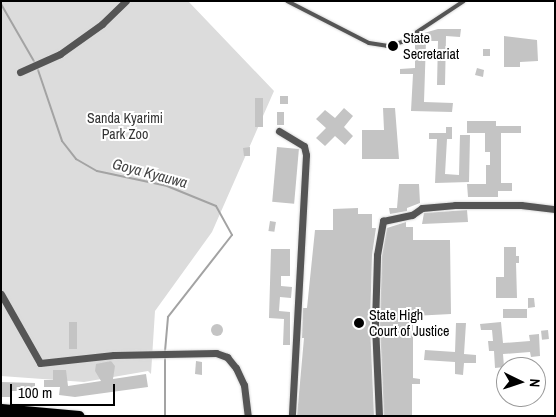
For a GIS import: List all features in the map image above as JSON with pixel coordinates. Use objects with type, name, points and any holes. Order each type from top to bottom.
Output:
[{"type":"main road","points":[[1,410],[79,416]]},
{"type":"street","points":[[22,71],[52,58],[102,24],[126,1]]},
{"type":"street","points":[[279,131],[304,146],[306,155],[292,416]]},
{"type":"street","points":[[379,416],[375,324],[377,255],[382,221],[412,215],[422,208],[455,205],[521,205],[555,210]]},
{"type":"street","points":[[1,294],[40,363],[151,354],[216,353],[227,357],[244,385],[248,416]]},
{"type":"lane","points":[[287,1],[368,42],[387,46],[402,42],[464,1]]},
{"type":"green space","name":"Sanda Kyarimi Park Zoo","points":[[1,1],[188,1],[274,91],[212,232],[155,311],[151,374],[148,371],[84,382],[1,376]]},
{"type":"building","points":[[438,29],[461,29],[460,37],[446,36],[445,85],[437,85],[438,41],[426,41],[424,102],[453,103],[452,112],[411,111],[413,74],[400,74],[400,69],[415,68],[415,38],[424,38],[424,33]]},
{"type":"building","points":[[504,36],[537,40],[538,61],[520,62],[520,67],[504,67]]},
{"type":"building","points":[[483,49],[490,49],[490,56],[483,56]]},
{"type":"building","points":[[477,68],[484,70],[483,77],[475,75]]},
{"type":"building","points":[[280,96],[288,96],[288,104],[280,104]]},
{"type":"building","points":[[255,98],[263,98],[263,127],[255,127]]},
{"type":"building","points":[[344,108],[353,116],[344,127],[353,136],[345,145],[335,136],[325,146],[316,138],[326,128],[316,119],[325,110],[335,118]]},
{"type":"building","points":[[383,108],[395,108],[399,159],[362,159],[362,130],[384,130]]},
{"type":"building","points":[[277,112],[284,112],[284,125],[277,125]]},
{"type":"building","points":[[467,121],[496,121],[496,126],[521,126],[521,133],[501,133],[501,183],[512,183],[512,191],[498,191],[498,197],[468,197],[467,184],[486,184],[486,165],[490,165],[490,152],[485,152],[485,133],[467,133]]},
{"type":"building","points":[[446,127],[452,127],[452,139],[447,139],[445,174],[459,175],[460,135],[470,135],[469,182],[435,183],[437,139],[429,139],[429,133],[446,133]]},
{"type":"building","points":[[250,147],[250,156],[244,156],[243,148]]},
{"type":"building","points":[[277,147],[299,149],[294,204],[272,202]]},
{"type":"building","points":[[399,184],[419,184],[420,203],[407,208],[407,211],[390,214],[389,208],[397,208]]},
{"type":"building","name":"State High Court of Justice","points":[[358,208],[358,214],[372,214],[372,228],[376,228],[372,255],[370,324],[374,416],[297,416],[304,338],[302,338],[303,308],[307,308],[315,230],[333,230],[333,209]]},
{"type":"building","points":[[467,210],[468,222],[422,224],[424,213]]},
{"type":"building","points":[[270,221],[276,222],[274,232],[268,231]]},
{"type":"building","points":[[406,222],[406,227],[413,227],[413,240],[450,240],[451,314],[413,316],[413,378],[420,379],[420,384],[412,384],[412,416],[384,416],[380,324],[382,256],[387,228]]},
{"type":"building","points":[[504,247],[516,247],[516,256],[519,256],[519,263],[516,263],[517,298],[496,298],[496,277],[504,277]]},
{"type":"building","points":[[271,249],[290,249],[290,276],[281,276],[281,286],[292,287],[291,298],[280,297],[279,311],[290,312],[290,345],[283,345],[284,319],[269,318]]},
{"type":"building","points":[[528,298],[534,298],[535,307],[528,308]]},
{"type":"building","points":[[503,309],[527,309],[527,318],[503,318]]},
{"type":"building","points":[[69,322],[77,322],[77,349],[69,349]]},
{"type":"building","points":[[501,322],[503,343],[530,341],[529,335],[539,334],[540,356],[531,357],[530,352],[503,354],[503,357],[496,357],[495,368],[494,351],[489,351],[488,341],[493,341],[492,330],[481,330],[480,324]]},
{"type":"building","points":[[456,323],[466,323],[464,354],[476,355],[476,363],[464,363],[463,375],[455,374],[455,362],[424,360],[425,350],[455,352]]},
{"type":"building","points":[[219,324],[222,325],[222,335],[215,336],[212,335],[211,328],[212,325]]},
{"type":"building","points":[[548,330],[549,339],[542,340],[541,331]]},
{"type":"building","points":[[111,361],[115,366],[113,379],[146,374],[148,387],[75,397],[59,395],[60,387],[44,387],[44,380],[53,380],[53,370],[66,370],[68,386],[101,381],[95,371],[96,364]]},
{"type":"building","points":[[196,361],[202,362],[202,375],[195,374]]},
{"type":"building","points":[[1,382],[35,383],[35,391],[10,391],[10,397],[1,397]]},
{"type":"waterway","name":"Goya Kyauwa","points":[[1,4],[35,63]]},
{"type":"waterway","name":"Goya Kyauwa","points":[[37,67],[62,141],[76,159],[97,171],[167,186],[216,206],[232,235],[168,317],[165,351]]},
{"type":"waterway","name":"Goya Kyauwa","points":[[165,356],[165,416]]},
{"type":"place","name":"State Secretariat","points":[[393,46]]},
{"type":"place","name":"State High Court of Justice","points":[[359,323]]}]
